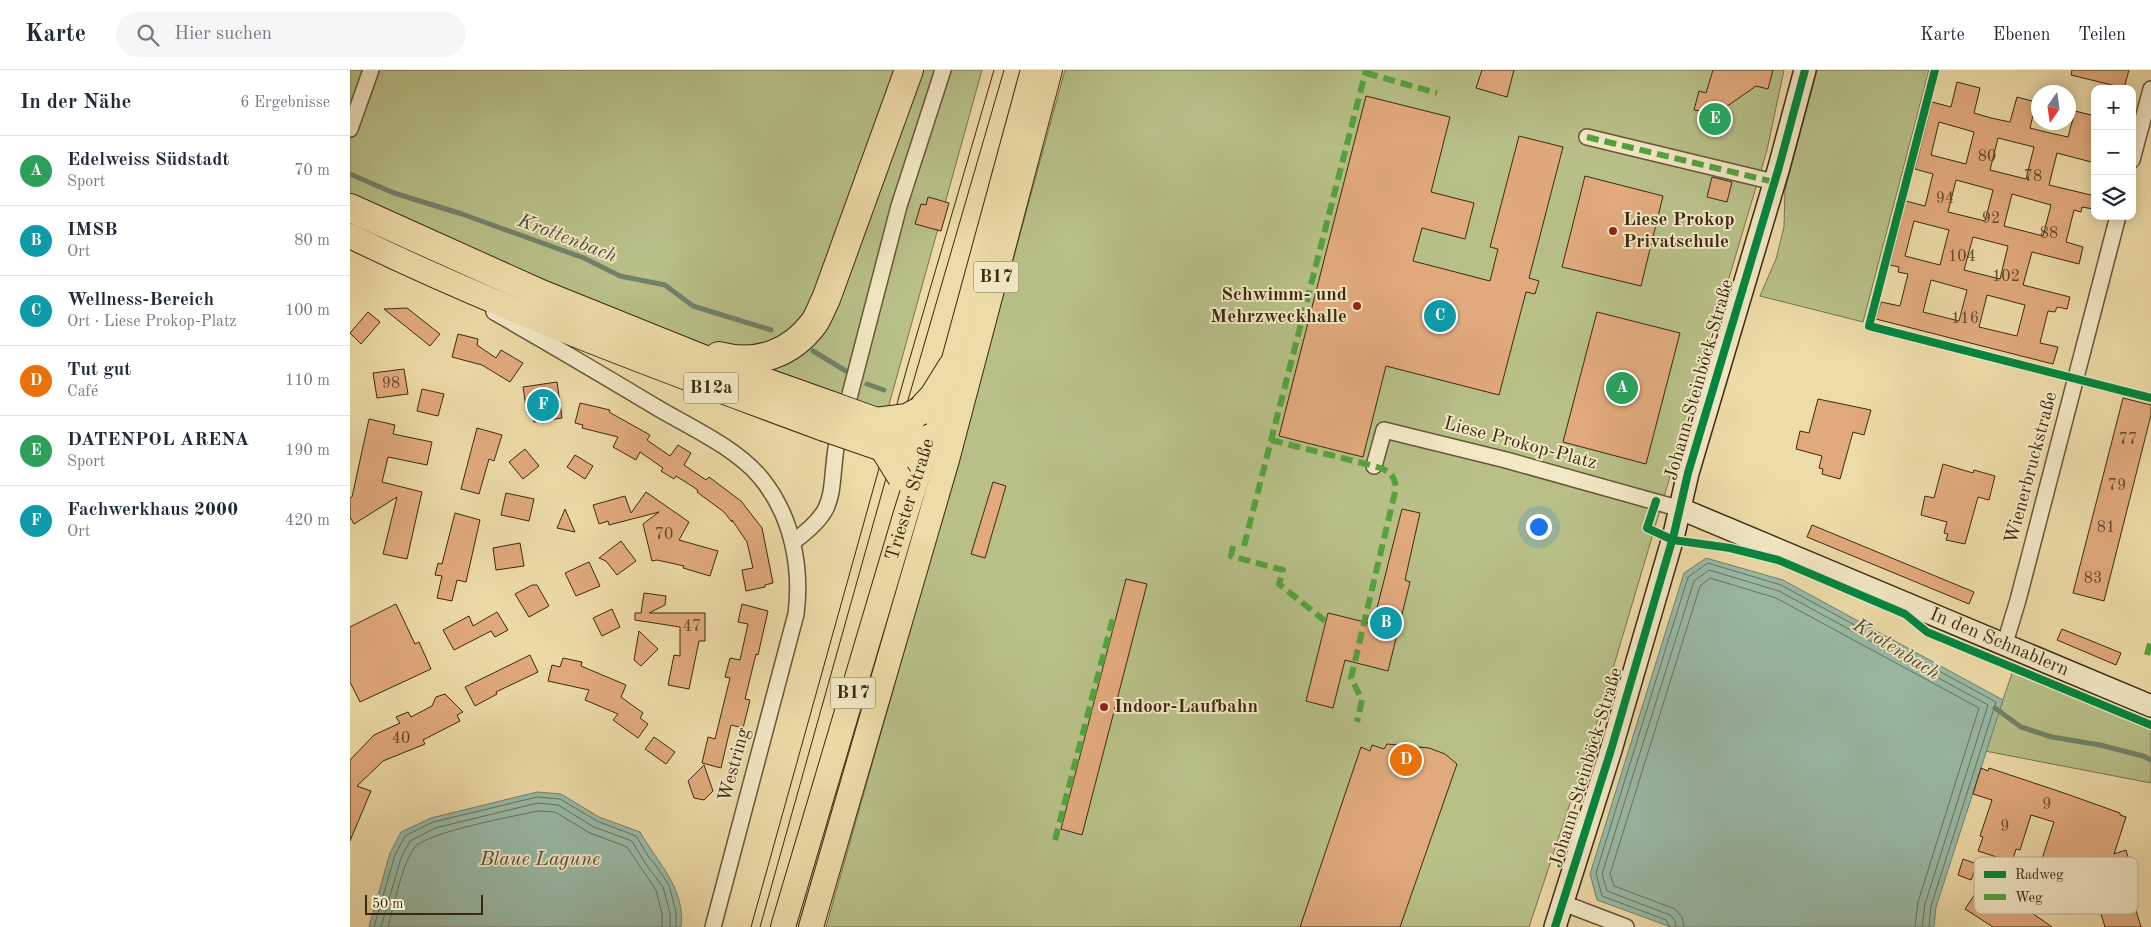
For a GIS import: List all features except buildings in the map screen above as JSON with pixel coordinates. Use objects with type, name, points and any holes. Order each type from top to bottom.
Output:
[{"type":"highway","points":[[661,342],[723,358],[745,361],[776,354],[799,339],[815,322],[826,298],[909,70]]},
{"type":"highway","points":[[350,208],[541,294],[720,366],[828,417],[876,422],[923,443],[934,396],[952,367]]},
{"type":"main road","name":"B17","points":[[952,367],[1032,70]]},
{"type":"main road","name":"Triester Straße","points":[[784,927],[906,513],[923,443],[1050,70]]},
{"type":"main road","name":"B12a","points":[[350,236],[432,276],[654,367],[828,417],[882,450],[923,443]]},
{"type":"main road","name":"Triester Straße","points":[[811,927],[923,443]]},
{"type":"main road","points":[[882,450],[900,478],[906,513]]},
{"type":"street","points":[[350,129],[371,70]]},
{"type":"street","points":[[793,542],[820,518],[830,501],[836,448],[899,206],[943,70]]},
{"type":"street","name":"Johann-Steinböck-Straße","points":[[1554,927],[1611,750],[1681,509],[1688,473],[1805,70]]},
{"type":"street","points":[[2136,145],[2151,89]]},
{"type":"street","points":[[1587,137],[1774,182]]},
{"type":"street","name":"Wienerbruckstraße","points":[[2005,643],[2018,600],[2117,220]]},
{"type":"street","name":"Westring","points":[[432,276],[706,436],[746,463],[762,479],[784,516],[793,542],[798,585],[796,614],[713,927]]},
{"type":"street","name":"Liese Prokop-Platz","points":[[1374,466],[1384,430],[1506,460],[1681,509]]},
{"type":"street","name":"In den Schnablern","points":[[1681,509],[2005,643],[2151,706]]},
{"type":"street","points":[[1563,903],[1626,927]]},
{"type":"green space","points":[[350,70],[982,70],[887,412],[875,410],[604,308],[421,229],[350,194]]},
{"type":"green space","points":[[1065,70],[1784,70],[1767,150],[1598,719],[1529,927],[826,927],[956,468]]},
{"type":"green space","points":[[1817,70],[1929,70],[1863,322],[1760,296],[1776,259],[1784,227],[1785,190]]},
{"type":"green space","points":[[2014,668],[2151,725],[2151,783],[1985,751]]},
{"type":"water","points":[[1706,558],[1783,580],[2003,700],[1936,907],[1934,927],[1671,927],[1597,900],[1590,874],[1684,573]]},
{"type":"water","name":"Blaue Lagune","points":[[537,792],[561,794],[599,817],[640,832],[675,888],[681,913],[681,927],[369,927],[390,853],[401,832],[431,818]]},
{"type":"waterway","name":"Krottenbach","points":[[350,174],[394,193],[462,214],[584,258],[620,276],[665,285],[693,306],[771,330]]},
{"type":"waterway","name":"Krottenbach","points":[[813,351],[846,371]]},
{"type":"waterway","name":"Krottenbach","points":[[867,384],[884,390]]},
{"type":"waterway","name":"Krotenbach","points":[[1995,708],[2021,727],[2052,737],[2100,745],[2143,756],[2151,760]]},
{"type":"tram line","points":[[751,927],[907,368],[994,70]]},
{"type":"tram line","points":[[760,927],[908,400],[1004,70]]},
{"type":"marked path","points":[[1244,546],[1366,70]]},
{"type":"marked path","points":[[1366,73],[1437,93]]},
{"type":"marked path","points":[[1587,137],[1774,182]]},
{"type":"marked path","points":[[1271,440],[1379,467],[1390,473],[1394,479],[1396,488],[1351,678],[1362,700],[1357,722]]},
{"type":"marked path","points":[[1233,546],[1231,556],[1283,570],[1279,584],[1325,621]]},
{"type":"marked path","points":[[1055,840],[1114,614]]},
{"type":"marked path","points":[[2147,655],[2151,639]]},
{"type":"cycle path","points":[[1555,927],[1611,750],[1674,534],[1688,473],[1779,167],[1805,70]]},
{"type":"cycle path","points":[[1935,70],[1869,326],[2151,398]]},
{"type":"cycle path","points":[[1656,501],[1647,528],[1673,540],[1730,548],[1778,560],[1905,614],[1927,632],[2151,725]]},
{"type":"place","name":"DATENPOL ARENA","points":[[1715,119]]},
{"type":"place","name":"Liese Prokop Privatschule","points":[[1613,231]]},
{"type":"place","name":"Schwimm- und Mehrzweckhalle","points":[[1357,306]]},
{"type":"place","name":"Wellness-Bereich","points":[[1440,316]]},
{"type":"place","name":"Edelweiss Südstadt","points":[[1622,388]]},
{"type":"place","name":"Fachwerkhaus 2000","points":[[543,405]]},
{"type":"place","name":"IMSB","points":[[1386,623]]},
{"type":"place","name":"Indoor-Laufbahn","points":[[1104,707]]},
{"type":"place","name":"Tut gut","points":[[1406,760]]}]
